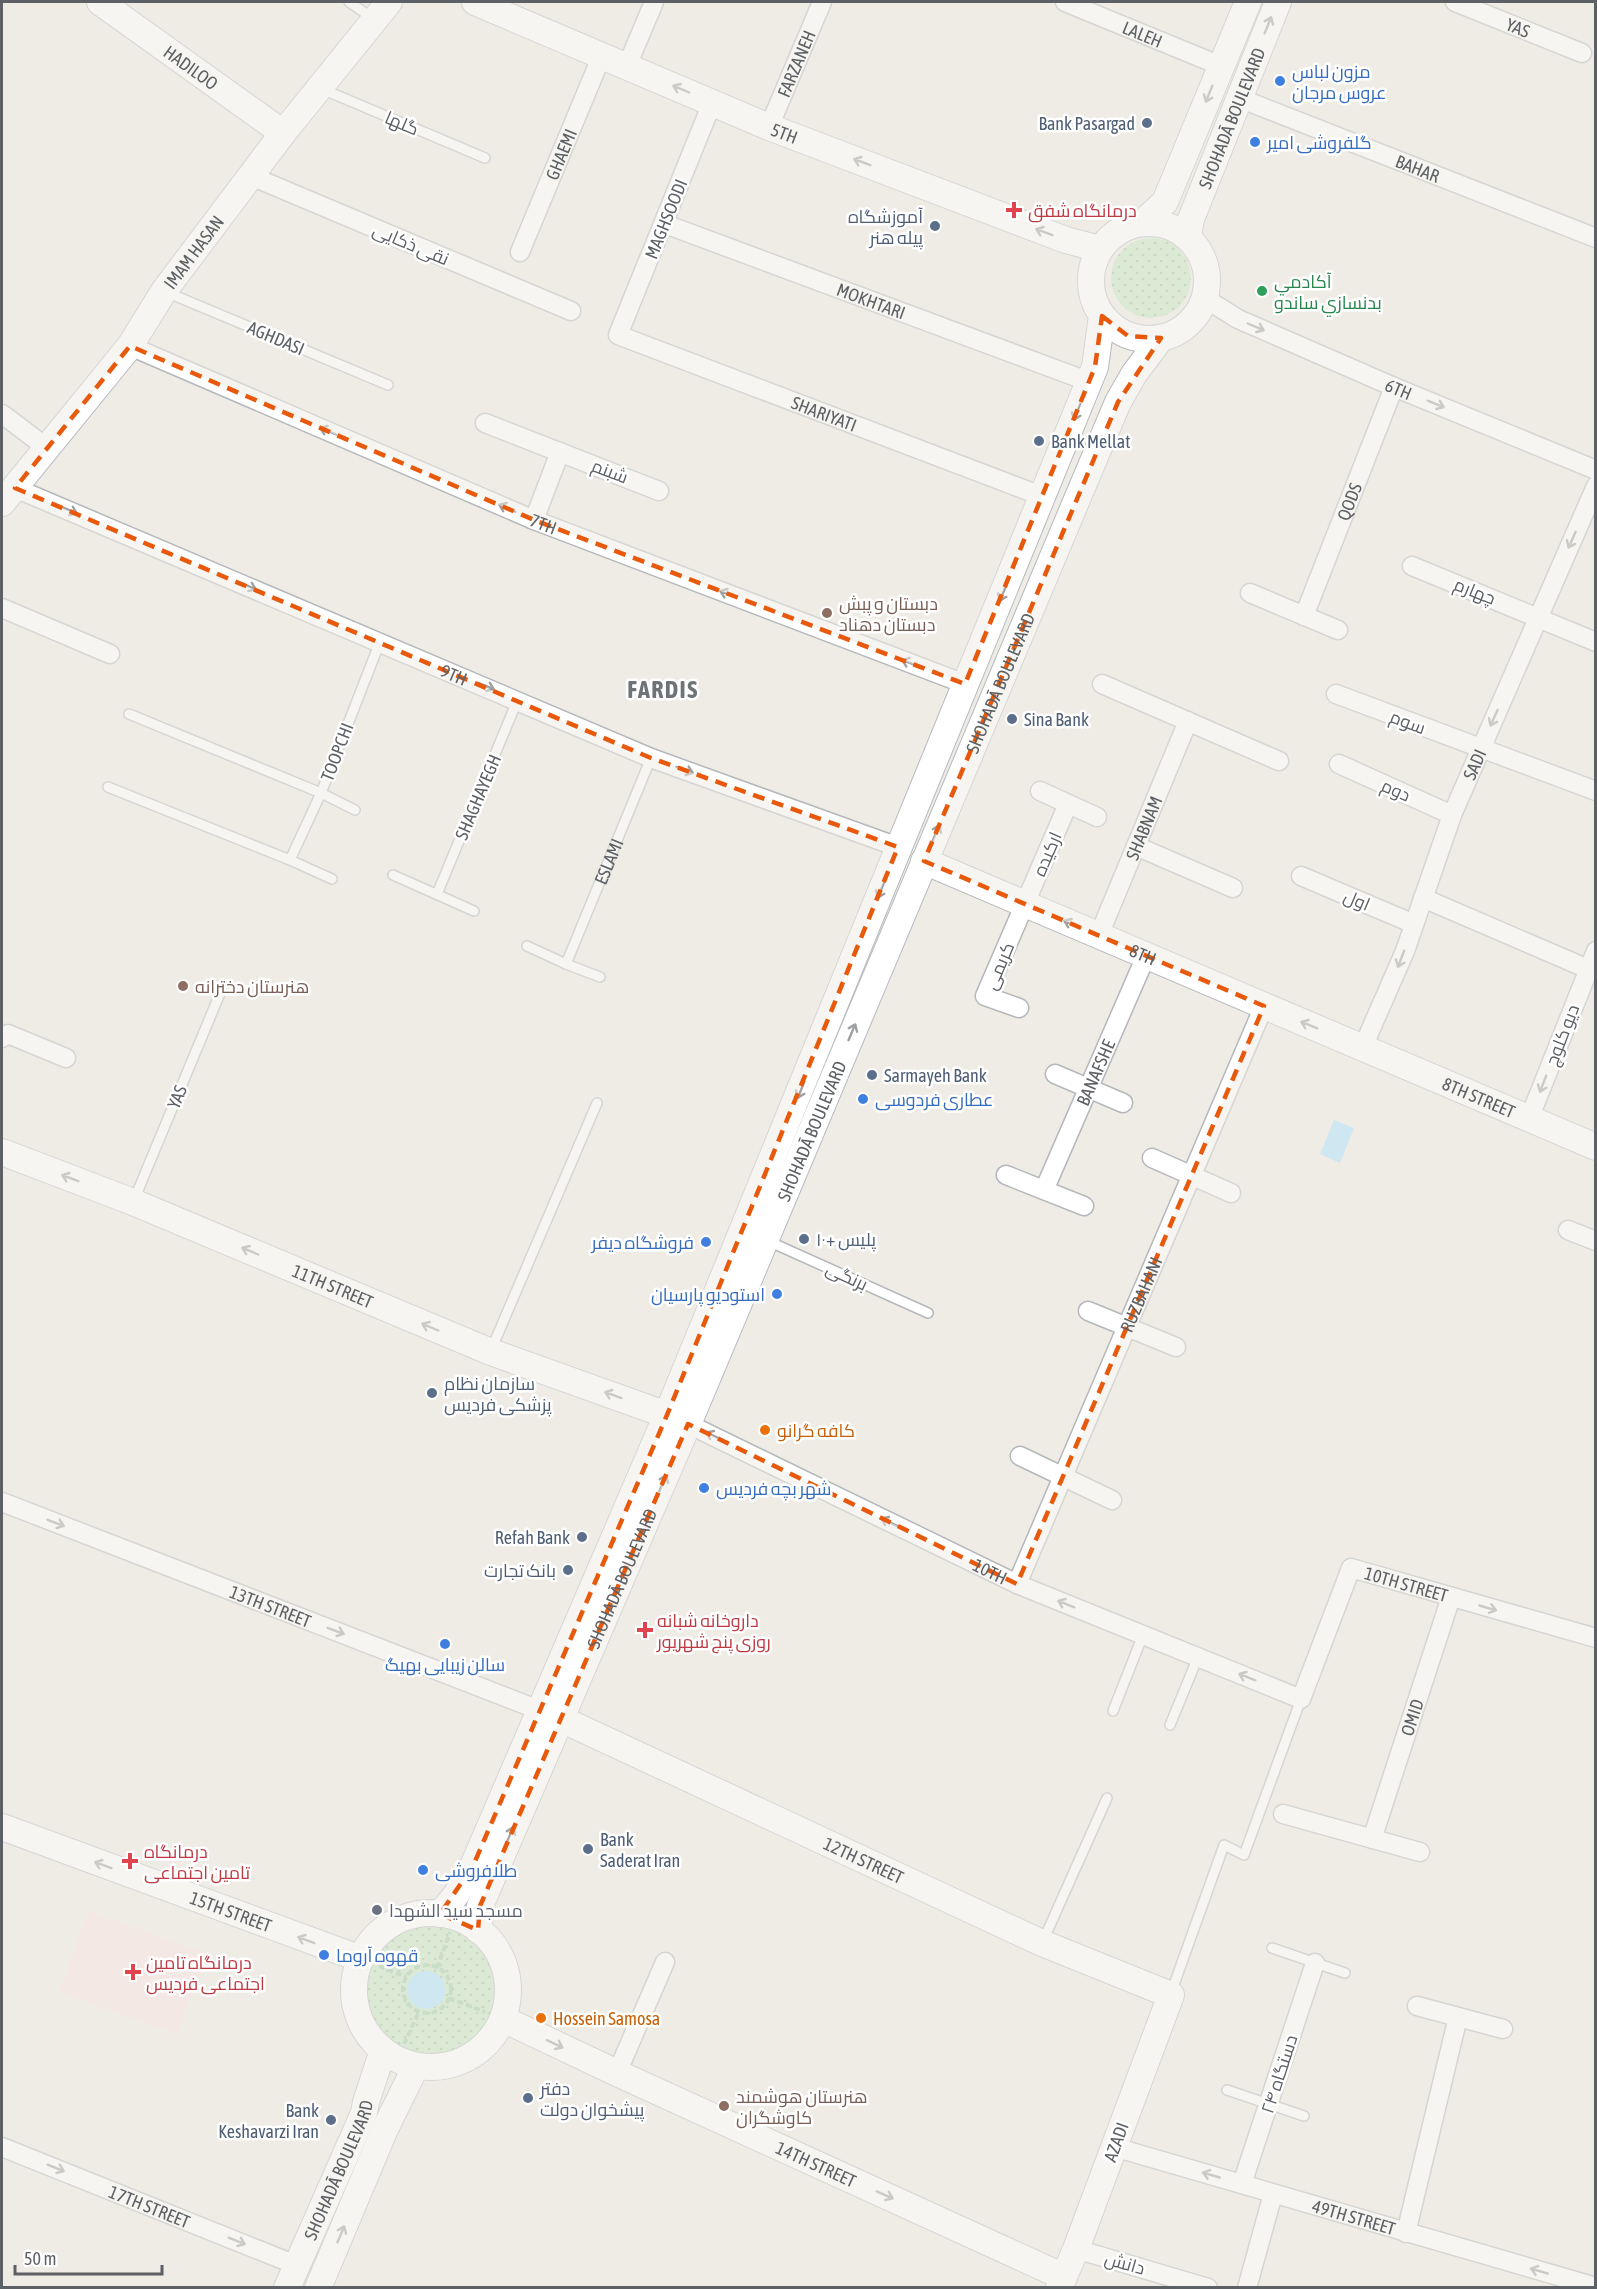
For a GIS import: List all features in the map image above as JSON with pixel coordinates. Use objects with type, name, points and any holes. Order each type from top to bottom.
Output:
[{"type":"street","name":"HADILOO","points":[[100,2],[283,133]]},
{"type":"street","name":"5TH","points":[[475,2],[769,127],[1066,240],[1100,249]]},
{"type":"street","points":[[627,66],[654,2]]},
{"type":"street","name":"FARZANEH","points":[[769,127],[822,2]]},
{"type":"street","name":"LALEH","points":[[1065,2],[1221,66]]},
{"type":"street","name":"SHOHADĀ BOULEVARD","points":[[1142,223],[1165,202],[1248,2]]},
{"type":"street","name":"SHOHADĀ BOULEVARD","points":[[1188,236],[1191,219],[1278,2]]},
{"type":"street","name":"YAS","points":[[1455,2],[1582,53]]},
{"type":"street","name":"IMAM HASAN","points":[[8,495],[130,346],[164,291],[283,133],[382,10]]},
{"type":"street","name":"GHAEMI","points":[[520,252],[602,56]]},
{"type":"street","name":"BAHAR","points":[[1239,98],[1596,238]]},
{"type":"street","name":"MAGHSOODI","points":[[618,335],[712,103]]},
{"type":"street","name":"نقی ذکایی","points":[[251,176],[571,311]]},
{"type":"street","points":[[1142,223],[1158,223],[1188,236],[1199,249],[1206,265],[1208,282],[1206,299],[1199,313],[1176,333],[1161,338],[1145,339],[1128,336],[1114,328],[1102,316],[1094,300],[1090,282],[1093,265],[1100,249],[1112,236],[1126,227],[1142,223]]},
{"type":"street","name":"MOKHTARI","points":[[664,224],[1079,378]]},
{"type":"street","name":"6TH","points":[[1206,299],[1238,319],[1394,387],[1596,470]]},
{"type":"street","name":"SHOHADĀ BOULEVARD","points":[[550,1715],[456,1895],[460,1921],[480,1906],[550,1715],[678,1419],[898,847],[1095,367],[1102,316]]},
{"type":"street","name":"SHARIYATI","points":[[618,335],[1031,492]]},
{"type":"street","name":"SHOHADĀ BOULEVARD","points":[[678,1419],[766,1240],[1118,402],[1134,374],[1161,338]]},
{"type":"street","name":"7TH","points":[[130,346],[534,520],[965,684]]},
{"type":"street","name":"QODS","points":[[1304,616],[1394,387]]},
{"type":"street","points":[[2,414],[47,448]]},
{"type":"street","name":"شبنم","points":[[485,423],[659,491]]},
{"type":"street","points":[[534,520],[560,452]]},
{"type":"street","name":"SADI","points":[[1363,1047],[1394,978],[1452,815],[1596,486]]},
{"type":"street","name":"9TH","points":[[8,495],[380,642],[518,699],[651,758],[898,847]]},
{"type":"street","name":"چهارم","points":[[1412,566],[1596,642]]},
{"type":"street","points":[[1250,593],[1338,630]]},
{"type":"street","points":[[2,608],[110,654]]},
{"type":"street","points":[[1102,684],[1279,761]]},
{"type":"street","name":"سوم","points":[[1336,694],[1596,791]]},
{"type":"street","name":"SHABNAM","points":[[1099,935],[1188,721]]},
{"type":"street","name":"دوم","points":[[1339,764],[1452,815]]},
{"type":"street","points":[[1040,791],[1097,817]]},
{"type":"street","name":"ارکیده","points":[[1026,904],[1068,804]]},
{"type":"street","points":[[1136,846],[1233,888]]},
{"type":"street","name":"8TH","points":[[924,861],[1363,1047]]},
{"type":"street","name":"اول","points":[[1301,876],[1414,924]]},
{"type":"street","points":[[1423,898],[1588,969]]},
{"type":"street","name":"کریمی","points":[[1019,1008],[985,996],[1026,904]]},
{"type":"street","name":"دیو کلوچ","points":[[1529,1119],[1596,951]]},
{"type":"street","name":"BANAFSHE","points":[[1045,1188],[1146,956]]},
{"type":"street","name":"RUZBAHANI","points":[[1017,1584],[1264,1006]]},
{"type":"street","points":[[2,1038],[8,1035],[17,1037],[66,1058]]},
{"type":"street","name":"8TH STREET","points":[[1363,1047],[1596,1147]]},
{"type":"street","points":[[1055,1074],[1123,1103]]},
{"type":"street","name":"11TH STREET","points":[[2,1152],[133,1202],[490,1352],[678,1419]]},
{"type":"street","points":[[1152,1158],[1231,1193]]},
{"type":"street","points":[[1006,1174],[1045,1188],[1084,1206]]},
{"type":"street","points":[[1568,1230],[1596,1241]]},
{"type":"street","points":[[1088,1311],[1176,1347]]},
{"type":"street","name":"10TH","points":[[678,1419],[1017,1584],[1301,1699]]},
{"type":"street","points":[[1020,1456],[1112,1500]]},
{"type":"street","name":"13TH STREET","points":[[2,1502],[550,1715]]},
{"type":"street","name":"10TH STREET","points":[[1301,1699],[1351,1568],[1596,1638]]},
{"type":"street","name":"OMID","points":[[1372,1839],[1451,1597]]},
{"type":"street","name":"12TH STREET","points":[[550,1715],[1042,1943],[1171,1995]]},
{"type":"street","points":[[1283,1814],[1420,1852]]},
{"type":"street","name":"15TH STREET","points":[[2,1827],[361,1959]]},
{"type":"street","points":[[420,1914],[460,1921],[492,1944],[502,1961],[507,1980],[508,2000],[502,2019],[492,2037],[477,2052],[458,2062],[437,2067],[399,2058],[366,2032],[356,2010],[354,1986],[361,1959],[369,1944],[376,1937],[400,1920],[420,1914]]},
{"type":"street","points":[[617,2073],[665,1962]]},
{"type":"street","name":"۲۴ دستگاه","points":[[1242,2184],[1315,1963]]},
{"type":"street","name":"AZADI","points":[[1061,2282],[1076,2249],[1171,1995]]},
{"type":"street","points":[[1417,2006],[1503,2029]]},
{"type":"street","points":[[1406,2233],[1458,2017]]},
{"type":"street","name":"14TH STREET","points":[[502,2019],[1061,2282]]},
{"type":"street","name":"SHOHADĀ BOULEVARD","points":[[292,2276],[364,2113],[366,2103],[399,2058]]},
{"type":"street","name":"SHOHADĀ BOULEVARD","points":[[318,2288],[385,2129],[399,2058]]},
{"type":"street","name":"17TH STREET","points":[[2,2147],[292,2276]]},
{"type":"street","name":"49TH STREET","points":[[1114,2147],[1596,2287]]},
{"type":"street","points":[[1247,2288],[1273,2194]]},
{"type":"street","name":"دانش","points":[[1076,2249],[1208,2288]]},
{"type":"lane","points":[[349,2],[382,10]]},
{"type":"lane","name":"گلها","points":[[320,88],[485,158]]},
{"type":"lane","name":"AGHDASI","points":[[164,291],[388,385]]},
{"type":"lane","name":"TOOPCHI","points":[[290,860],[321,793],[380,642]]},
{"type":"lane","name":"SHAGHAYEGH","points":[[437,894],[518,699]]},
{"type":"lane","points":[[129,714],[321,793],[355,810]]},
{"type":"lane","name":"ESLAMI","points":[[566,964],[651,758]]},
{"type":"lane","points":[[108,787],[332,879]]},
{"type":"lane","points":[[393,874],[474,910]]},
{"type":"lane","points":[[527,946],[600,977]]},
{"type":"lane","name":"YAS","points":[[133,1202],[221,991]]},
{"type":"lane","points":[[490,1352],[597,1103]]},
{"type":"lane","name":"برنگی","points":[[766,1240],[928,1313]]},
{"type":"lane","points":[[1113,1711],[1143,1635]]},
{"type":"lane","points":[[1170,1725],[1198,1658]]},
{"type":"lane","points":[[1171,1995],[1224,1845],[1244,1855],[1301,1699]]},
{"type":"lane","points":[[1042,1943],[1107,1798]]},
{"type":"lane","points":[[1272,1948],[1345,1973]]},
{"type":"lane","points":[[1227,2090],[1304,2116]]},
{"type":"path","points":[[437,1968],[453,1922],[460,1921]]},
{"type":"path","points":[[430,1965],[437,1968],[443,1971],[450,1984],[449,1998],[442,2008],[431,2013],[419,2012],[406,2002],[403,1994],[406,1977],[416,1967],[430,1965]]},
{"type":"path","points":[[449,1998],[502,2019]]},
{"type":"path","points":[[399,2058],[419,2012]]},
{"type":"highlighted area","points":[[1102,316],[1128,336],[1161,338],[1118,402],[924,861],[1264,1006],[1017,1584],[688,1424],[480,1906],[478,1930],[440,1914],[473,1866],[667,1415],[898,847],[651,758],[15,488],[130,346],[534,520],[965,684],[1095,367]]},
{"type":"shaded area","name":"درمانگاه تامین اجتماعی فردیس","points":[[88,1911],[206,1953],[178,2035],[59,1992]]},
{"type":"green space","points":[[1151,238],[1166,241],[1179,250],[1188,263],[1191,278],[1188,293],[1179,306],[1166,315],[1151,318],[1136,315],[1123,306],[1114,293],[1111,278],[1114,263],[1123,250],[1136,241]]},
{"type":"green space","points":[[431,1919],[457,1924],[479,1939],[494,1961],[499,1987],[494,2013],[479,2035],[457,2050],[431,2055],[405,2050],[383,2035],[368,2013],[363,1987],[368,1961],[383,1939],[405,1924]]},
{"type":"water","points":[[1334,1120],[1354,1128],[1340,1163],[1320,1154]]},
{"type":"water","points":[[426,1971],[439,1977],[445,1990],[439,2003],[426,2009],[413,2003],[407,1990],[413,1977]]},
{"type":"place","name":"مزون لباس عروس مرجان","points":[[1280,81]]},
{"type":"place","name":"Bank Pasargad","points":[[1147,123]]},
{"type":"place","name":"گلفروشی امیر","points":[[1255,142]]},
{"type":"place","name":"درمانگاه شفق","points":[[1014,210]]},
{"type":"place","name":"آموزشگاه پیله هنر","points":[[935,226]]},
{"type":"place","name":"آكادمي بدنسازي ساندو","points":[[1262,291]]},
{"type":"place","name":"Bank Mellat","points":[[1039,441]]},
{"type":"place","name":"دبستان و پبش دبستان دهناد","points":[[827,613]]},
{"type":"place","name":"Sina Bank","points":[[1012,719]]},
{"type":"place","name":"هنرستان دخترانه","points":[[183,986]]},
{"type":"place","name":"Sarmayeh Bank","points":[[872,1075]]},
{"type":"place","name":"عطاری فردوسی","points":[[863,1099]]},
{"type":"place","name":"پلیس +۱۰","points":[[804,1239]]},
{"type":"place","name":"فروشگاه دیفر","points":[[706,1242]]},
{"type":"place","name":"استودیو پارسیان","points":[[777,1294]]},
{"type":"place","name":"سازمان نظام پزشکی فردیس","points":[[432,1393]]},
{"type":"place","name":"کافه گرانو","points":[[765,1430]]},
{"type":"place","name":"شهر بچه فردیس","points":[[704,1488]]},
{"type":"place","name":"Refah Bank","points":[[582,1537]]},
{"type":"place","name":"بانک تجارت","points":[[568,1570]]},
{"type":"place","name":"داروخانه شبانه روزی پنج شهریور","points":[[645,1630]]},
{"type":"place","name":"سالن زیبایی بهیگ","points":[[445,1644]]},
{"type":"place","name":"Bank Saderat Iran","points":[[588,1849]]},
{"type":"place","name":"درمانگاه تامین اجتماعى","points":[[130,1861]]},
{"type":"place","name":"طلافروشی","points":[[423,1870]]},
{"type":"place","name":"مسجد سید الشهدا","points":[[377,1910]]},
{"type":"place","name":"قهوه آروما","points":[[324,1955]]},
{"type":"place","name":"درمانگاه تامین اجتماعی فردیس","points":[[133,1972]]},
{"type":"place","name":"Hossein Samosa","points":[[541,2018]]},
{"type":"place","name":"دفتر پیشخوان دولت","points":[[528,2098]]},
{"type":"place","name":"هنرستان هوشمند کاوشگران","points":[[724,2106]]},
{"type":"place","name":"Bank Keshavarzi Iran","points":[[331,2120]]},
{"type":"district","name":"FARDIS","points":[[663,689]]}]
